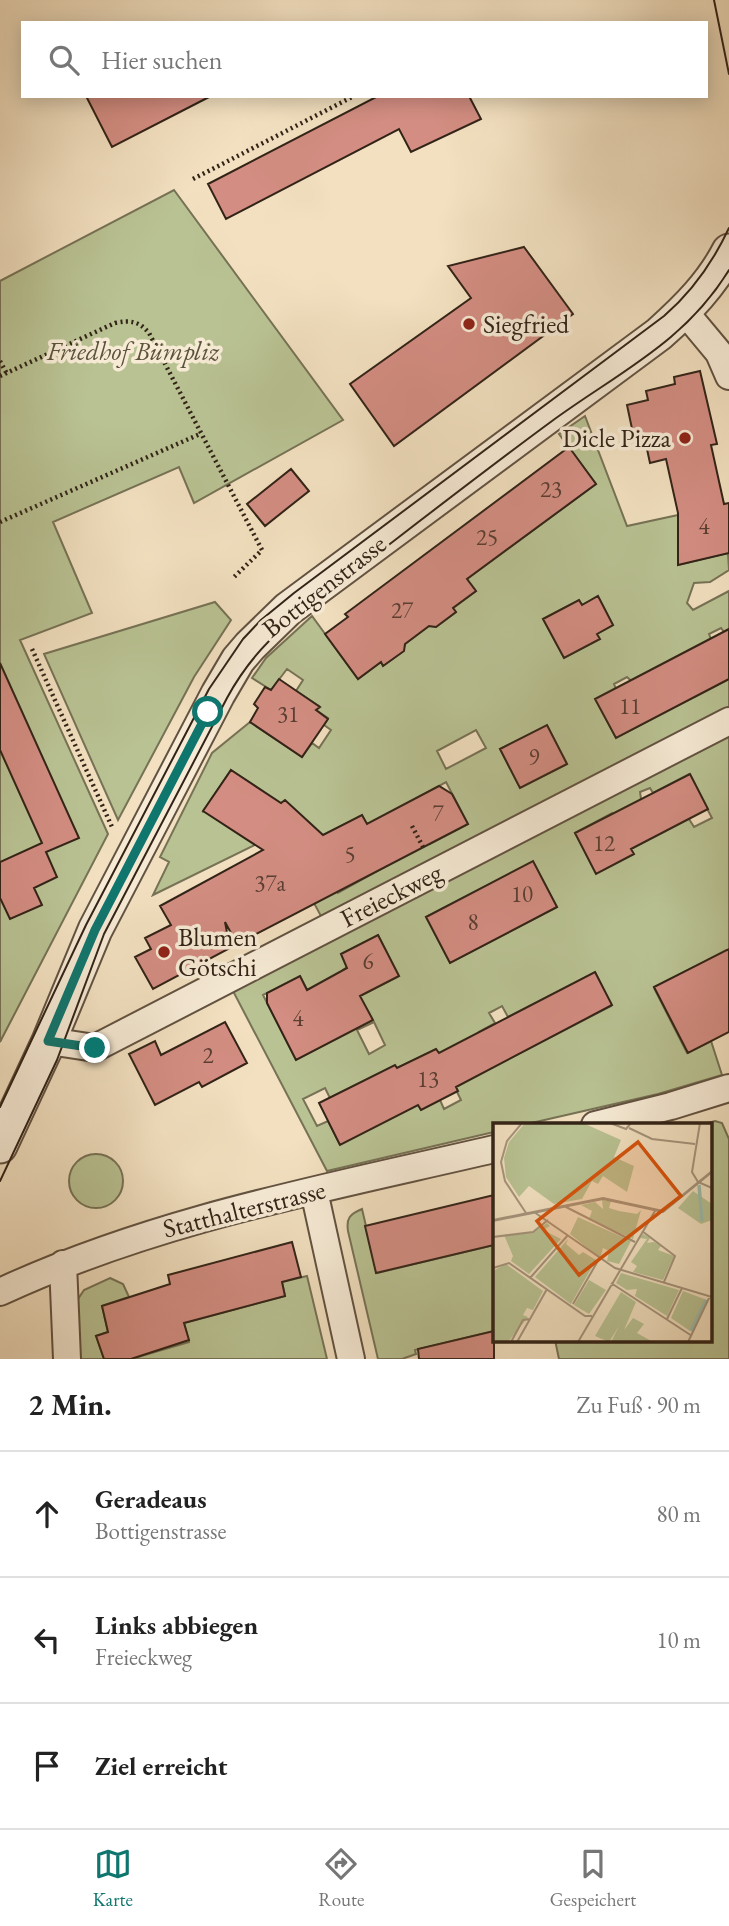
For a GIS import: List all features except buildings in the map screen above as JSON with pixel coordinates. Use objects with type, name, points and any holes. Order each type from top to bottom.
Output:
[{"type":"street","name":"Bottigenstrasse","points":[[0,1146],[95,930],[218,694],[232,669],[250,646],[288,609],[659,334],[707,285],[729,251]]},
{"type":"street","points":[[684,311],[719,353],[729,376]]},
{"type":"street","name":"Freieckweg","points":[[48,1041],[95,1048],[729,721]]},
{"type":"street","points":[[603,1123],[727,1093]]},
{"type":"street","name":"Statthalterstrasse","points":[[0,1292],[63,1264],[188,1221],[493,1149]]},
{"type":"street","points":[[314,1191],[351,1359]]},
{"type":"street","points":[[63,1264],[67,1359]]},
{"type":"path","points":[[193,179],[350,98]]},
{"type":"path","points":[[0,376],[115,323],[135,322],[149,332],[262,550],[232,579]]},
{"type":"path","points":[[0,361],[7,374]]},
{"type":"path","points":[[0,522],[200,434]]},
{"type":"path","points":[[32,649],[114,832]]},
{"type":"green space","name":"Friedhof Bümpliz","points":[[174,190],[343,420],[194,503],[179,467],[53,522],[92,613],[20,640],[108,834],[0,1042],[0,281]]},
{"type":"green space","points":[[585,416],[627,526],[678,515],[682,537],[678,538],[678,565],[728,553],[729,570],[710,582],[694,583],[687,603],[693,610],[729,591],[729,629],[724,632],[721,628],[709,634],[711,639],[696,696],[729,679],[729,707],[322,918],[277,834],[153,895],[169,862],[160,857],[212,753],[250,722],[302,757],[312,743],[319,748],[331,730],[324,725],[328,718],[316,710],[319,706],[296,691],[303,680],[287,669],[271,690],[252,678],[266,658],[312,616],[358,679],[381,662],[384,665],[403,651],[405,644],[429,626],[436,627],[456,612],[453,608],[476,591],[467,579],[596,484],[559,434]],"holes":[[[598,597],[613,625],[597,634],[599,639],[564,658],[543,619],[579,600],[582,605]],[[627,677],[665,712],[616,738],[596,700],[616,689],[614,684]],[[547,726],[567,764],[520,788],[500,749]],[[476,730],[486,748],[446,769],[437,751]],[[231,770],[262,791],[204,811]],[[446,782],[468,824],[430,844],[408,803]],[[362,815],[388,865],[338,893],[311,842]]]},
{"type":"green space","points":[[215,602],[231,620],[194,677],[118,820],[44,654]]},
{"type":"green space","points":[[729,734],[729,956],[726,950],[654,988],[687,1053],[711,1041],[722,1075],[658,1094],[531,1123],[493,1123],[493,1132],[327,1171],[233,991]],"holes":[[[689,774],[712,818],[694,827],[689,819],[641,799],[640,792],[650,788],[653,793]],[[612,813],[633,854],[596,873],[575,833]],[[533,862],[557,907],[450,963],[426,917]],[[378,935],[399,976],[362,995],[343,970],[347,967],[341,954]],[[595,972],[611,1006],[497,1065],[479,1032],[495,1023],[489,1013],[502,1006],[508,1017]],[[300,976],[333,1040],[296,1060],[263,995]],[[374,1022],[385,1045],[369,1054],[357,1030]],[[436,1049],[461,1100],[444,1109],[440,1100],[421,1110],[399,1067]],[[325,1088],[330,1098],[340,1145],[328,1121],[317,1126],[303,1099]]]},
{"type":"green space","points":[[715,1121],[722,1123],[729,1139],[729,1359],[559,1359],[555,1342],[712,1342],[712,1123],[708,1123]]},
{"type":"green space","points":[[101,1154],[111,1158],[119,1166],[123,1181],[119,1196],[111,1204],[91,1208],[81,1204],[73,1196],[69,1176],[73,1166],[81,1158]]},
{"type":"green space","points":[[362,1209],[377,1273],[493,1245],[493,1331],[415,1350],[416,1354],[402,1359],[378,1359],[348,1231],[350,1217]]},
{"type":"green space","points":[[307,1276],[327,1359],[131,1359],[189,1342],[184,1323],[285,1296],[282,1282]]},
{"type":"green space","points":[[110,1278],[123,1284],[129,1297],[102,1306],[108,1332],[96,1336],[104,1359],[76,1359],[78,1299],[84,1290]]},
{"type":"tram line","points":[[714,0],[729,74]]},
{"type":"tram line","points":[[0,1107],[86,925],[209,689],[243,639],[294,593],[664,316],[701,275],[729,228]]},
{"type":"tram line","points":[[0,1181],[57,1060],[104,934],[227,698],[252,660],[306,608],[521,444],[671,337],[692,318],[729,270]]},
{"type":"place","name":"Siegfried","points":[[469,324]]},
{"type":"place","name":"Dicle Pizza","points":[[685,438]]},
{"type":"place","name":"Blumen Götschi","points":[[164,952]]},
{"type":"route","points":[[95,1048],[48,1041],[95,930],[208,712]]}]
